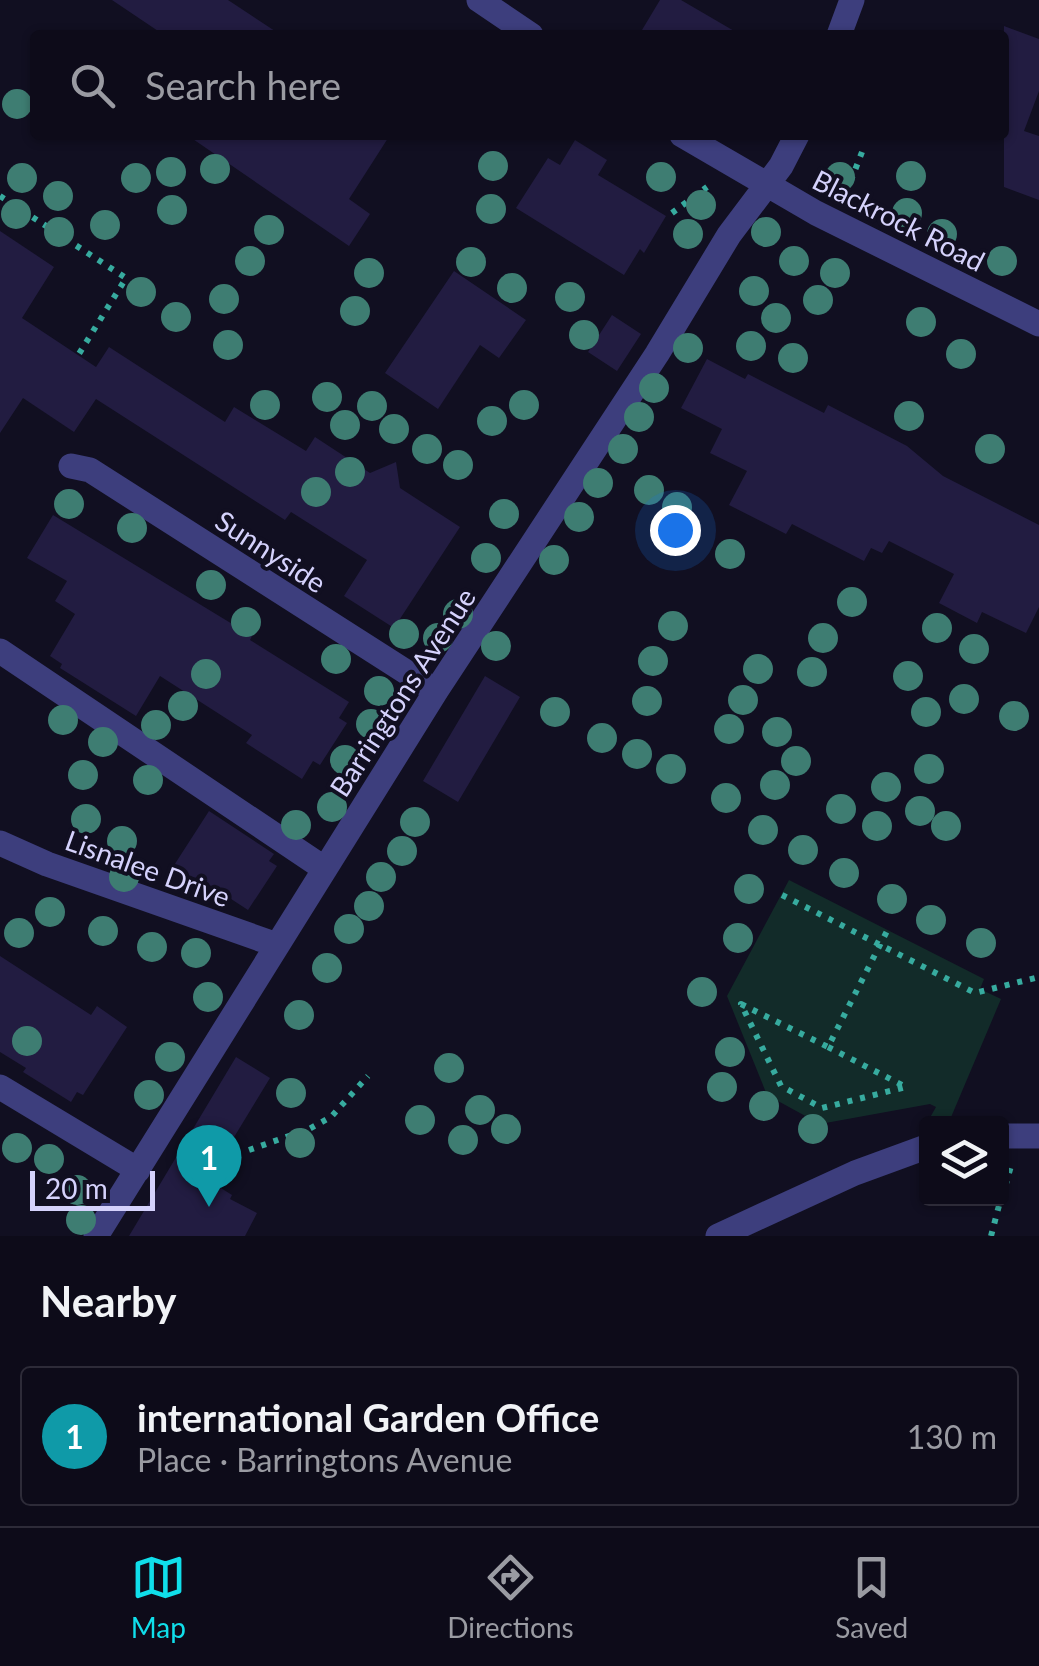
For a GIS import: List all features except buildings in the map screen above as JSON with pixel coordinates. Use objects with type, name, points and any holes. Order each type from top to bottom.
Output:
[{"type":"street","points":[[479,0],[524,30]]},
{"type":"street","points":[[841,30],[852,0]]},
{"type":"street","name":"Blackrock Road","points":[[690,140],[767,186],[1039,324]]},
{"type":"street","name":"Barringtons Avenue","points":[[96,1236],[436,691],[794,140]]},
{"type":"street","name":"Sunnyside","points":[[72,466],[90,470],[436,691]]},
{"type":"street","points":[[0,651],[325,869]]},
{"type":"street","name":"Lisnalee Drive","points":[[0,843],[47,864],[277,946]]},
{"type":"street","points":[[0,1087],[138,1170]]},
{"type":"street","points":[[1009,1136],[1039,1136]]},
{"type":"street","points":[[718,1236],[855,1173],[919,1150]]},
{"type":"path","points":[[844,200],[864,147]]},
{"type":"path","points":[[672,213],[712,183]]},
{"type":"path","points":[[0,196],[126,278],[77,357]]},
{"type":"path","points":[[782,895],[976,993],[1039,977]]},
{"type":"path","points":[[828,1046],[887,930]]},
{"type":"path","points":[[742,1004],[776,1021],[828,1046],[906,1087],[822,1108],[782,1086],[742,1004]]},
{"type":"path","points":[[249,1150],[331,1117],[368,1076]]},
{"type":"path","points":[[991,1236],[999,1206]]},
{"type":"green space","points":[[789,880],[984,979],[980,989],[1001,999],[952,1116],[931,1116],[936,1107],[930,1104],[820,1124],[767,1095],[727,996]]},
{"type":"place","name":"international Garden Office","points":[[209,1207]]}]
